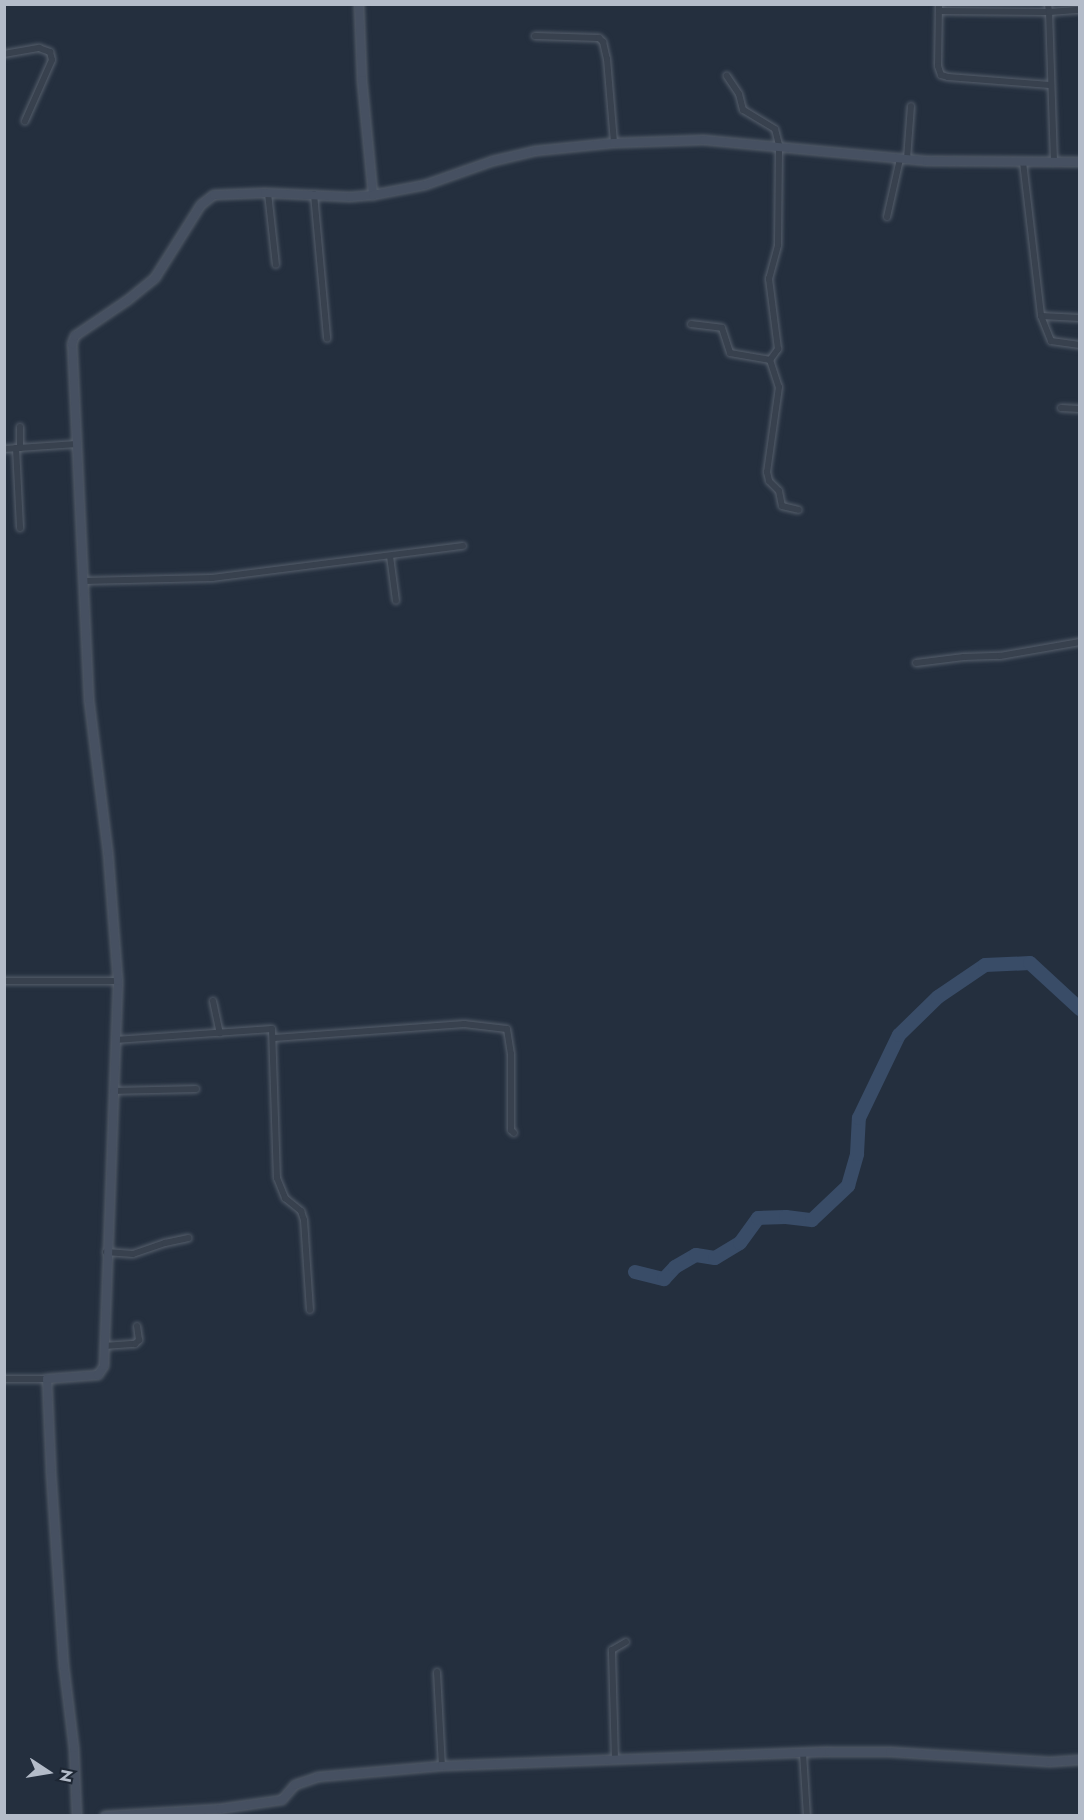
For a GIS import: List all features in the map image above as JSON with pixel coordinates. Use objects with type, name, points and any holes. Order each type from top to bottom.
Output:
[{"type":"street","points":[[359,4],[362,80],[373,195]]},
{"type":"street","points":[[1050,85],[941,75],[938,66],[939,8],[1080,10]]},
{"type":"street","points":[[1048,8],[1054,162]]},
{"type":"street","points":[[535,36],[599,38],[603,42],[608,59],[614,143]]},
{"type":"street","points":[[4,54],[39,48],[50,52],[52,60],[25,121]]},
{"type":"street","points":[[727,76],[739,94],[743,110],[774,129],[779,145],[778,245],[769,279],[778,349],[770,360]]},
{"type":"street","points":[[887,217],[903,159],[911,106]]},
{"type":"street","points":[[4,1379],[47,1379],[98,1375],[103,1370],[118,981],[108,852],[89,699],[72,344],[75,336],[128,300],[155,278],[207,199],[226,194],[314,194],[350,197],[373,195],[425,185],[493,161],[535,151],[614,143],[704,140],[779,145],[903,159],[1080,162]]},
{"type":"street","points":[[1023,162],[1041,316],[1051,341],[1080,345]]},
{"type":"street","points":[[268,193],[276,265]]},
{"type":"street","points":[[314,194],[327,338]]},
{"type":"street","points":[[1041,316],[1080,318]]},
{"type":"street","points":[[691,324],[722,328],[726,331],[726,346],[730,353],[770,360]]},
{"type":"street","points":[[770,360],[779,387],[767,472],[769,481],[781,495],[782,506],[799,510]]},
{"type":"street","points":[[1061,408],[1080,409]]},
{"type":"street","points":[[20,427],[18,448],[20,528]]},
{"type":"street","points":[[4,449],[77,444]]},
{"type":"street","points":[[82,580],[212,578],[462,546]]},
{"type":"street","points":[[390,556],[396,601]]},
{"type":"street","points":[[916,663],[964,657],[1000,656],[1080,642]]},
{"type":"street","points":[[4,981],[118,981]]},
{"type":"street","points":[[213,1001],[220,1032]]},
{"type":"street","points":[[274,1038],[444,1025],[507,1029],[511,1054],[511,1130],[514,1133]]},
{"type":"street","points":[[115,1041],[270,1028],[274,1032],[277,1178],[282,1193],[301,1211],[304,1220],[310,1310]]},
{"type":"street","points":[[114,1091],[196,1089]]},
{"type":"street","points":[[106,1252],[138,1254],[165,1243],[188,1238]]},
{"type":"street","points":[[104,1346],[135,1344],[139,1340],[137,1326]]},
{"type":"street","points":[[47,1379],[51,1481],[64,1667],[74,1748],[77,1815]]},
{"type":"street","points":[[615,1760],[612,1650],[626,1642]]},
{"type":"street","points":[[437,1672],[442,1766]]},
{"type":"street","points":[[105,1815],[220,1812],[282,1800],[296,1785],[318,1777],[442,1766],[890,1752],[1050,1762],[1080,1760]]},
{"type":"street","points":[[803,1753],[807,1815]]},
{"type":"waterway","points":[[635,1272],[664,1279],[675,1267],[696,1255],[715,1258],[740,1243],[758,1218],[786,1217],[812,1220],[848,1186],[857,1154],[859,1118],[899,1035],[938,997],[985,965],[1030,963],[1080,1009]]}]
